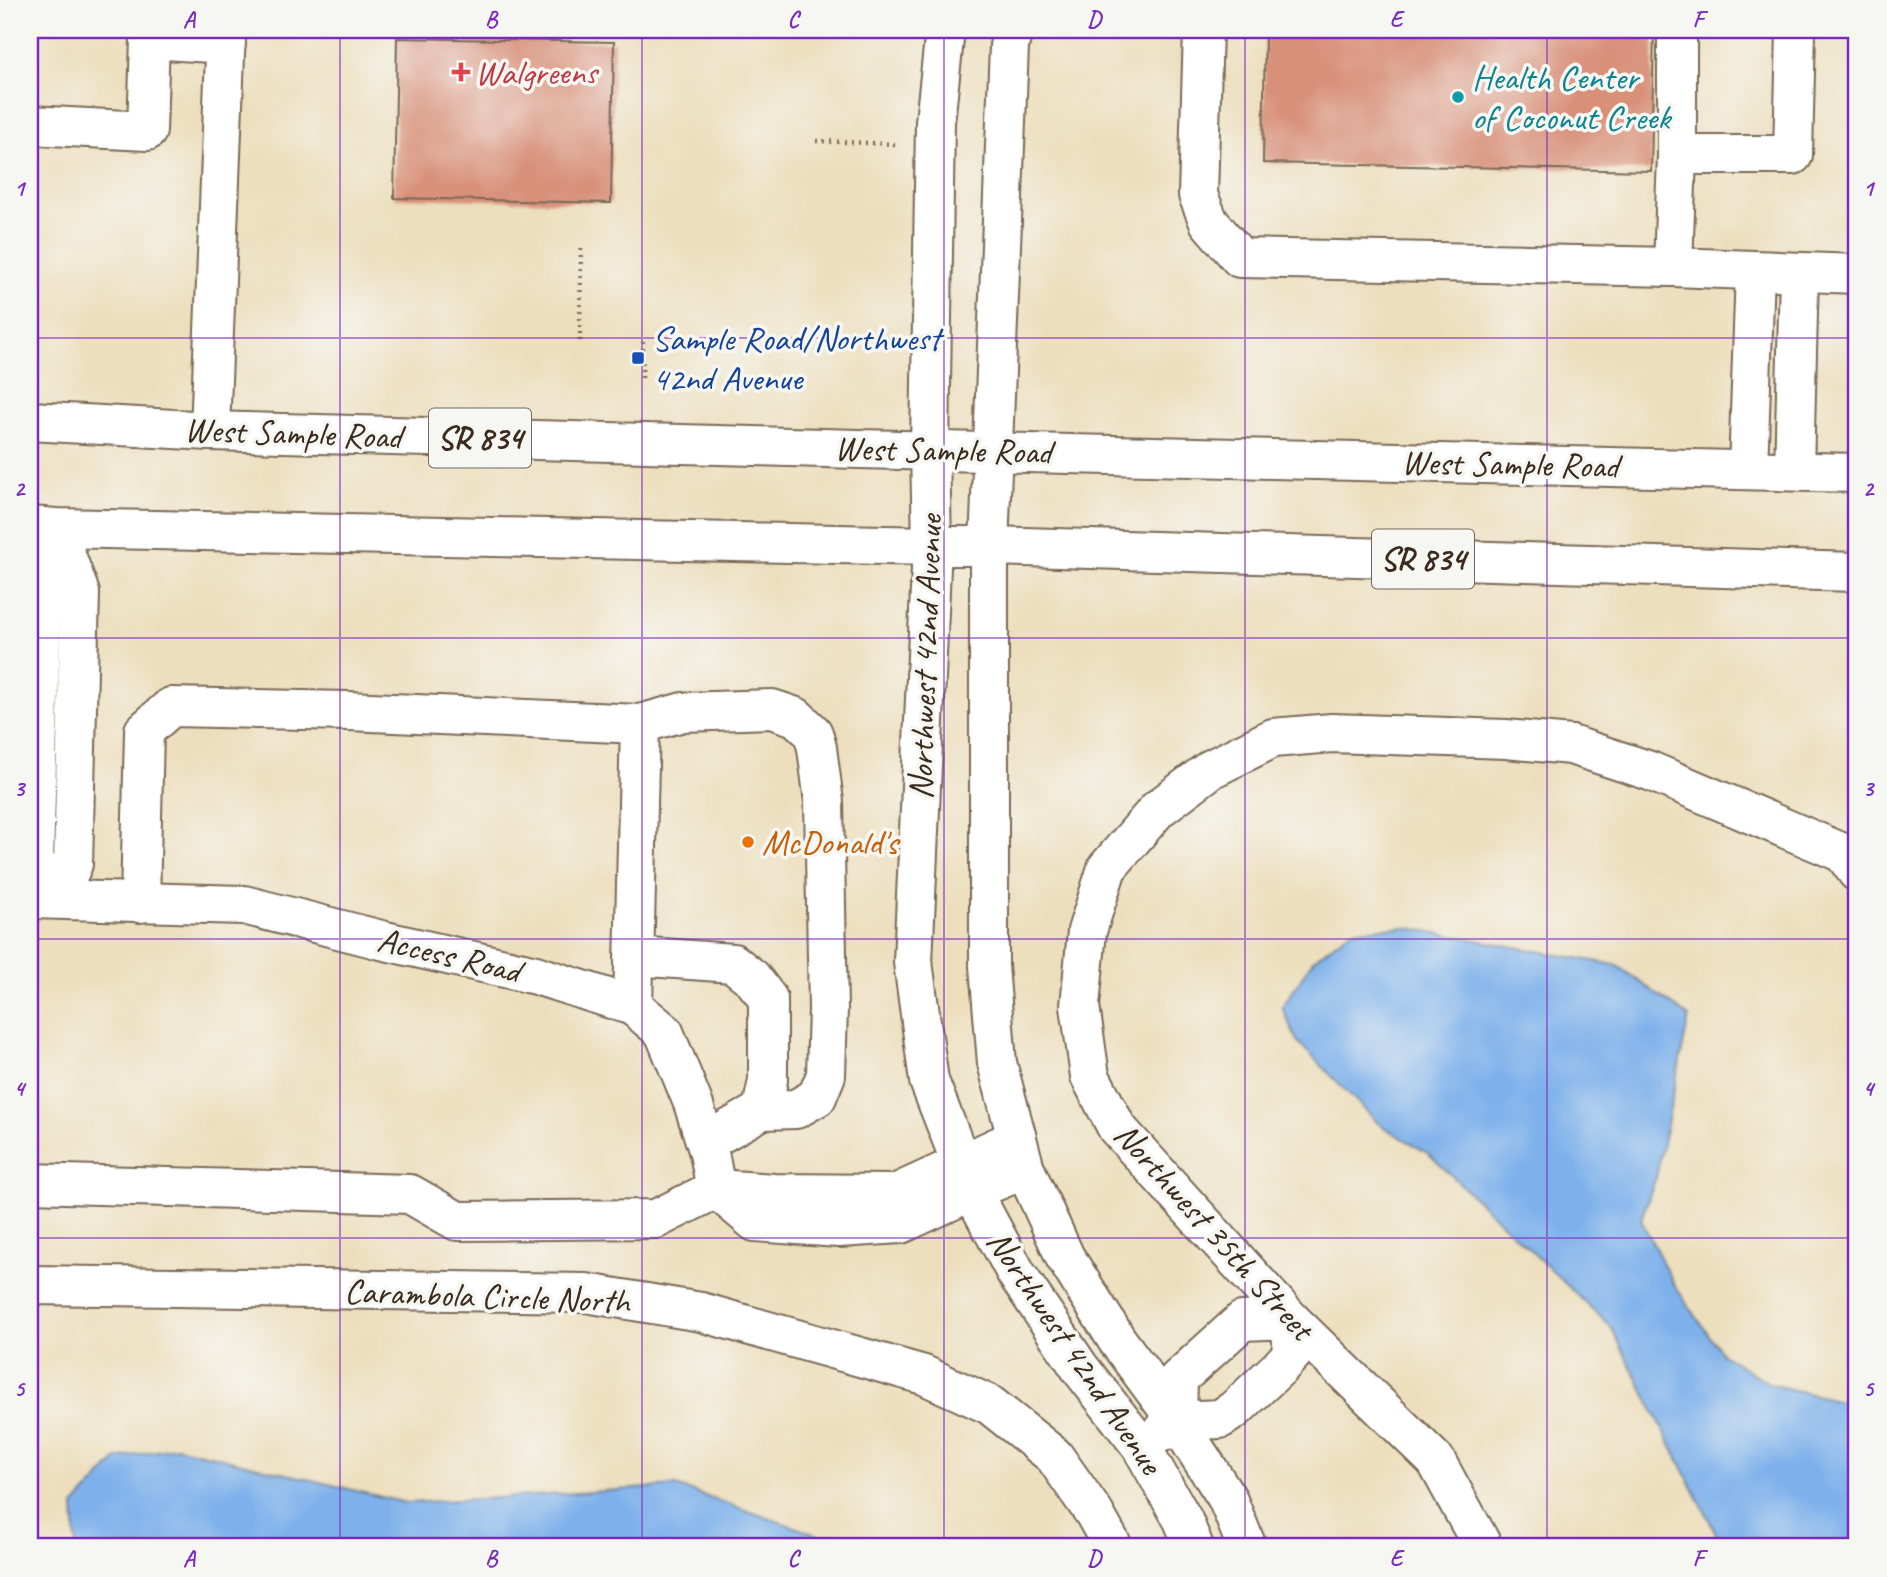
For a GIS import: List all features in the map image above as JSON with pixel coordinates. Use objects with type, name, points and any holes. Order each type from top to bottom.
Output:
[{"type":"street","name":"Northwest 42nd Avenue","points":[[945,30],[935,122],[930,450],[932,546],[914,962],[929,1081],[966,1177],[1016,1273],[1080,1368],[1141,1446],[1183,1520],[1194,1547]]},
{"type":"street","name":"Northwest 42nd Avenue","points":[[1013,30],[1009,46],[989,546],[989,966],[997,1063],[1021,1153],[1065,1257],[1117,1340],[1177,1421],[1227,1498],[1247,1547]]},
{"type":"street","points":[[1203,30],[1198,195],[1209,222],[1240,258],[1673,267],[1857,274]]},
{"type":"street","points":[[1673,267],[1677,30]]},
{"type":"street","points":[[1676,155],[1793,155],[1796,30]]},
{"type":"street","points":[[30,125],[147,131],[150,39],[226,37],[210,431]]},
{"type":"street","points":[[1748,470],[1755,271]]},
{"type":"street","points":[[1794,471],[1799,273]]},
{"type":"street","name":"West Sample Road","points":[[30,421],[210,431],[1857,473]]},
{"type":"street","name":"SR 834","points":[[43,527],[989,546],[1857,572]]},
{"type":"street","name":"Access Road","points":[[43,527],[80,593],[73,864],[44,899]]},
{"type":"street","points":[[140,903],[144,731],[171,707],[348,710],[640,724],[683,712],[772,709],[796,717],[813,733],[824,802],[828,1009],[826,1075],[817,1097],[796,1109],[762,1110],[706,1142]]},
{"type":"street","points":[[633,1006],[640,724]]},
{"type":"street","name":"Northwest 35th Street","points":[[1483,1547],[1436,1461],[1290,1319],[1117,1128],[1090,1076],[1080,1006],[1087,931],[1107,868],[1158,809],[1211,769],[1273,738],[1332,733],[1506,739],[1571,745],[1650,771],[1852,859]]},
{"type":"street","name":"Access Road","points":[[44,899],[244,905],[536,975],[633,1006],[664,1032],[706,1142],[716,1189]]},
{"type":"street","points":[[634,956],[733,964],[752,978],[768,999],[768,1080],[762,1110]]},
{"type":"street","points":[[30,1183],[410,1194],[457,1221],[656,1219],[716,1189],[755,1222],[839,1228],[901,1224],[966,1177],[1021,1153]]},
{"type":"street","name":"Carambola Circle North","points":[[30,1285],[586,1293],[701,1312],[924,1375],[990,1405],[1054,1456],[1094,1513],[1113,1547]]},
{"type":"street","points":[[1141,1446],[1177,1421],[1220,1419],[1234,1410],[1293,1353],[1290,1319],[1242,1321],[1178,1379],[1177,1421]]},
{"type":"path","points":[[816,141],[896,144]]},
{"type":"path","points":[[580,341],[581,248]]},
{"type":"path","points":[[642,378],[643,342]]},
{"type":"water","points":[[1403,927],[1616,965],[1689,1017],[1656,1177],[1641,1220],[1673,1283],[1722,1354],[1770,1384],[1857,1405],[1857,1547],[1723,1547],[1611,1327],[1429,1154],[1380,1125],[1297,1041],[1282,1007],[1313,960],[1352,930]]},
{"type":"water","points":[[177,1447],[406,1503],[676,1486],[852,1547],[76,1547],[74,1506],[117,1459]]},
{"type":"building","name":"Health Center of Coconut Creek","points":[[1265,30],[1654,30],[1651,171],[1263,163]]},
{"type":"building","name":"Walgreens","points":[[397,38],[614,42],[611,203],[394,198]]},
{"type":"place","name":"Walgreens","points":[[461,72]]},
{"type":"place","name":"Health Center of Coconut Creek","points":[[1458,97]]},
{"type":"place","name":"Sample Road/Northwest 42nd Avenue","points":[[638,358]]},
{"type":"place","name":"McDonald's","points":[[748,842]]}]
